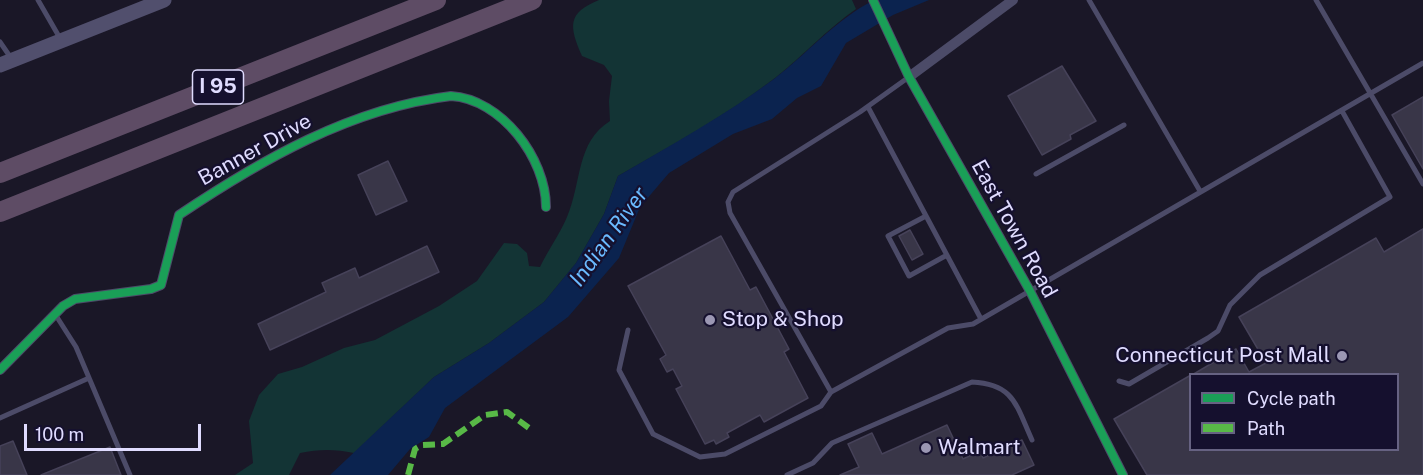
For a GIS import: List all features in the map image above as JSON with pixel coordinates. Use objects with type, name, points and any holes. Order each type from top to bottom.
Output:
[{"type":"highway","name":"I 95","points":[[0,173],[436,0]]},
{"type":"highway","name":"I 95","points":[[0,212],[532,0]]},
{"type":"highway","points":[[0,225],[207,129]]},
{"type":"main road","points":[[6,63],[164,0]]},
{"type":"street","name":"East Town Road","points":[[873,0],[885,30],[909,77],[1030,291],[1123,475]]},
{"type":"street","points":[[909,77],[1013,0]]},
{"type":"street","name":"Banner Drive","points":[[0,370],[55,314],[75,299],[151,289],[161,285],[179,215],[213,192],[340,123],[438,97],[474,99],[504,122],[520,139],[543,177],[546,207]]},
{"type":"lane","points":[[38,0],[62,41]]},
{"type":"lane","points":[[1089,0],[1200,191]]},
{"type":"lane","points":[[1316,0],[1423,184]]},
{"type":"lane","points":[[0,42],[6,63]]},
{"type":"lane","points":[[628,330],[620,370],[653,434],[700,457],[725,454],[820,406],[831,392],[948,328],[973,324],[1423,63]]},
{"type":"lane","points":[[831,392],[730,213],[728,202],[733,192],[867,107],[909,77]]},
{"type":"lane","points":[[867,107],[981,319]]},
{"type":"lane","points":[[1119,381],[1129,384],[1208,338],[1218,331],[1230,305],[1260,275],[1389,197],[1342,111]]},
{"type":"lane","points":[[1036,174],[1124,125]]},
{"type":"lane","points":[[926,216],[888,236],[909,276],[947,255]]},
{"type":"lane","points":[[55,314],[76,347],[130,475]]},
{"type":"lane","points":[[0,418],[89,378]]},
{"type":"lane","points":[[788,475],[813,464],[832,443],[972,382],[994,384],[1004,389],[1014,402],[1032,440]]},
{"type":"green space","points":[[599,0],[852,0],[856,9],[756,92],[698,130],[618,176],[604,214],[576,263],[544,302],[489,343],[434,377],[354,453],[327,450],[300,453],[289,475],[235,475],[253,463],[249,421],[259,395],[278,374],[302,367],[344,348],[375,340],[439,306],[477,281],[504,243],[517,244],[527,253],[529,266],[540,267],[567,217],[585,151],[599,130],[610,121],[609,101],[612,76],[604,65],[582,56],[573,29],[576,16],[581,10]]},
{"type":"water","name":"Indian River","points":[[874,0],[929,0],[893,15],[846,43],[821,86],[797,98],[772,119],[733,134],[669,173],[640,207],[619,258],[568,317],[445,408],[429,437],[410,449],[388,475],[330,475],[434,377],[489,343],[544,302],[576,263],[604,214],[618,176],[755,93],[847,17]]},
{"type":"building","points":[[1062,66],[1096,121],[1070,135],[1071,139],[1042,155],[1008,96]]},
{"type":"building","points":[[1423,97],[1423,169],[1392,115]]},
{"type":"building","points":[[388,161],[407,201],[376,215],[358,175]]},
{"type":"building","name":"Connecticut Post Mall","points":[[1423,229],[1423,475],[1147,475],[1114,419],[1189,376],[1189,451],[1399,451],[1399,373],[1195,373],[1236,349],[1249,372],[1266,363],[1239,317],[1376,238],[1384,252]]},
{"type":"building","points":[[910,230],[923,254],[912,260],[899,236]]},
{"type":"building","name":"Stop & Shop","points":[[721,236],[750,290],[756,287],[789,349],[784,352],[808,398],[764,422],[760,415],[727,433],[729,437],[716,444],[714,440],[705,444],[676,389],[682,386],[673,369],[667,372],[660,359],[666,355],[628,286]]},
{"type":"building","points":[[427,246],[439,272],[270,350],[258,324],[326,292],[322,283],[355,268],[359,278]]},
{"type":"building","name":"Walmart","points":[[947,425],[963,459],[980,451],[983,458],[1022,440],[1034,465],[1012,475],[840,475],[859,467],[848,444],[872,433],[882,454]]},
{"type":"building","points":[[13,441],[27,475],[0,475],[0,446]]},
{"type":"building","points":[[110,447],[121,475],[41,475]]},
{"type":"marked path","points":[[408,475],[415,449],[422,445],[443,444],[485,415],[507,412],[529,428]]},
{"type":"cycle path","points":[[873,0],[909,77],[1030,291],[1123,475]]},
{"type":"cycle path","points":[[0,370],[63,306],[75,299],[151,289],[161,285],[179,215],[275,156],[343,124],[378,112],[414,102],[451,96],[469,100],[487,108],[517,134],[529,151],[544,188],[546,207]]},
{"type":"place","name":"Stop & Shop","points":[[710,320]]},
{"type":"place","name":"Connecticut Post Mall","points":[[1342,356]]},
{"type":"place","name":"Walmart","points":[[926,448]]}]
